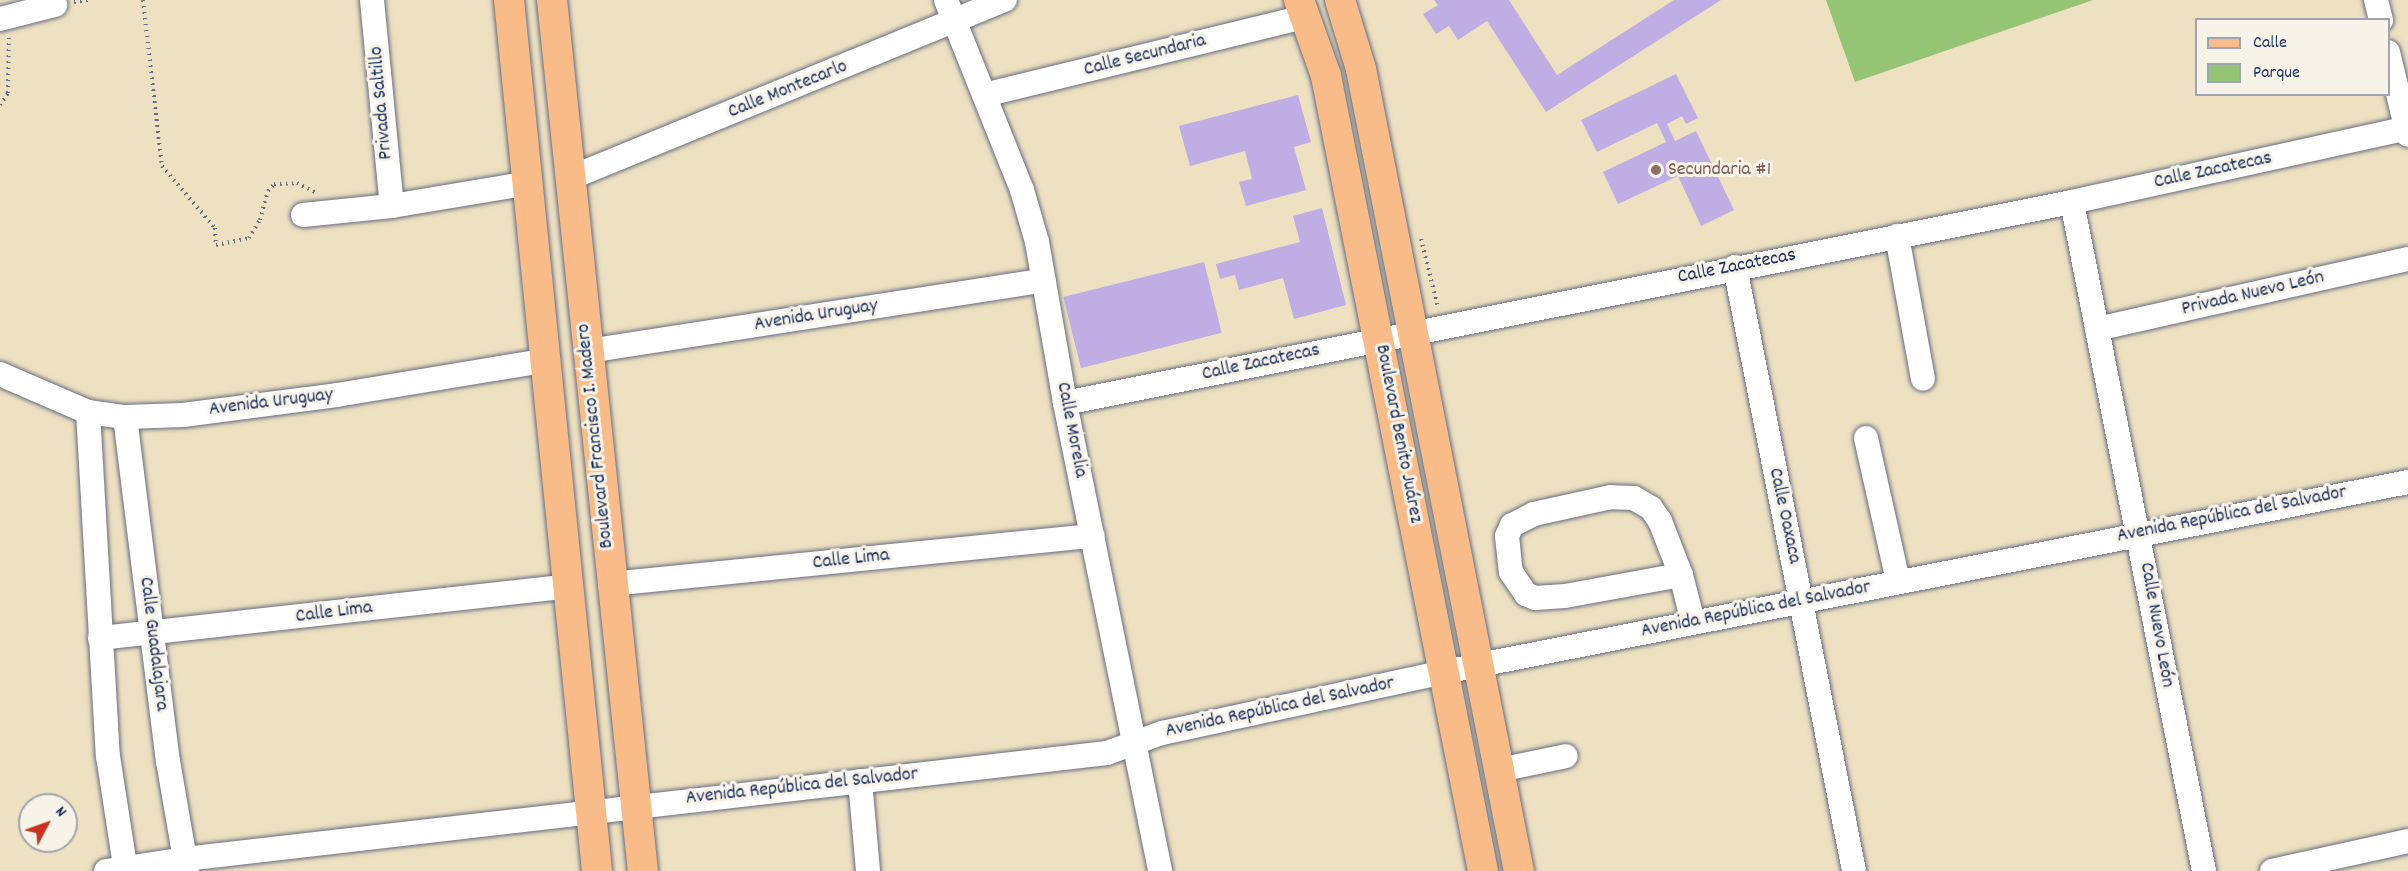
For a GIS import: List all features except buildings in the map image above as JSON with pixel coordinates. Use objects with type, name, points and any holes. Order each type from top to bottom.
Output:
[{"type":"main road","name":"Boulevard Francisco I. Madero","points":[[509,0],[548,360],[597,871]]},
{"type":"main road","name":"Boulevard Francisco I. Madero","points":[[553,0],[610,584],[643,871]]},
{"type":"main road","name":"Boulevard Benito Juárez","points":[[1340,0],[1361,69],[1520,871]]},
{"type":"main road","name":"Boulevard Benito Juárez","points":[[1302,9],[1326,76],[1483,871]]},
{"type":"street","name":"Privada Saltillo","points":[[372,0],[392,206]]},
{"type":"street","name":"Calle Montecarlo","points":[[570,178],[950,11],[1005,0]]},
{"type":"street","points":[[2376,0],[2380,18]]},
{"type":"street","points":[[4,17],[55,5]]},
{"type":"street","name":"Calle Secundaria","points":[[984,95],[1302,9]]},
{"type":"street","name":"Calle Morelia","points":[[950,11],[1022,190],[1044,280],[1065,403],[1160,871]]},
{"type":"street","points":[[2390,60],[2408,130]]},
{"type":"street","name":"Calle Zacatecas","points":[[1065,403],[1735,267],[2072,202],[2408,130]]},
{"type":"street","points":[[312,214],[392,206],[530,183]]},
{"type":"street","name":"Calle Nuevo León","points":[[2072,202],[2204,871]]},
{"type":"street","points":[[1897,236],[1923,379]]},
{"type":"street","name":"Privada Nuevo León","points":[[2097,329],[2408,259]]},
{"type":"street","name":"Calle Oaxaca","points":[[1735,267],[1854,871]]},
{"type":"street","name":"Avenida Uruguay","points":[[588,351],[1044,280]]},
{"type":"street","name":"Avenida Uruguay","points":[[0,374],[88,412],[125,417],[183,415],[325,397],[548,360]]},
{"type":"street","points":[[88,412],[100,638],[116,869]]},
{"type":"street","name":"Calle Guadalajara","points":[[125,417],[152,634],[186,865]]},
{"type":"street","points":[[1866,438],[1898,581]]},
{"type":"street","name":"Avenida República del Salvador","points":[[116,869],[186,865],[637,806],[1073,758],[1136,745],[1161,733],[1444,672],[2139,533],[2408,482]]},
{"type":"street","points":[[1681,575],[1534,598],[1518,587],[1511,572],[1507,536],[1512,525],[1534,514],[1611,497],[1634,498],[1651,508],[1660,521],[1681,575],[1693,622]]},
{"type":"street","name":"Calle Lima","points":[[610,584],[1093,536]]},
{"type":"street","name":"Calle Lima","points":[[100,638],[568,586]]},
{"type":"street","points":[[1499,770],[1566,756]]},
{"type":"street","points":[[860,781],[868,871]]},
{"type":"street","points":[[2272,871],[2408,842]]},
{"type":"path","points":[[143,0],[162,166],[215,228],[216,245],[249,238],[260,220],[268,191],[274,184],[297,183],[315,192],[312,214]]},
{"type":"path","points":[[0,105],[8,93],[10,69],[4,17]]},
{"type":"green space","points":[[1826,0],[2093,0],[1855,82]]},
{"type":"place","name":"Secundaria #1","points":[[1656,170]]}]
